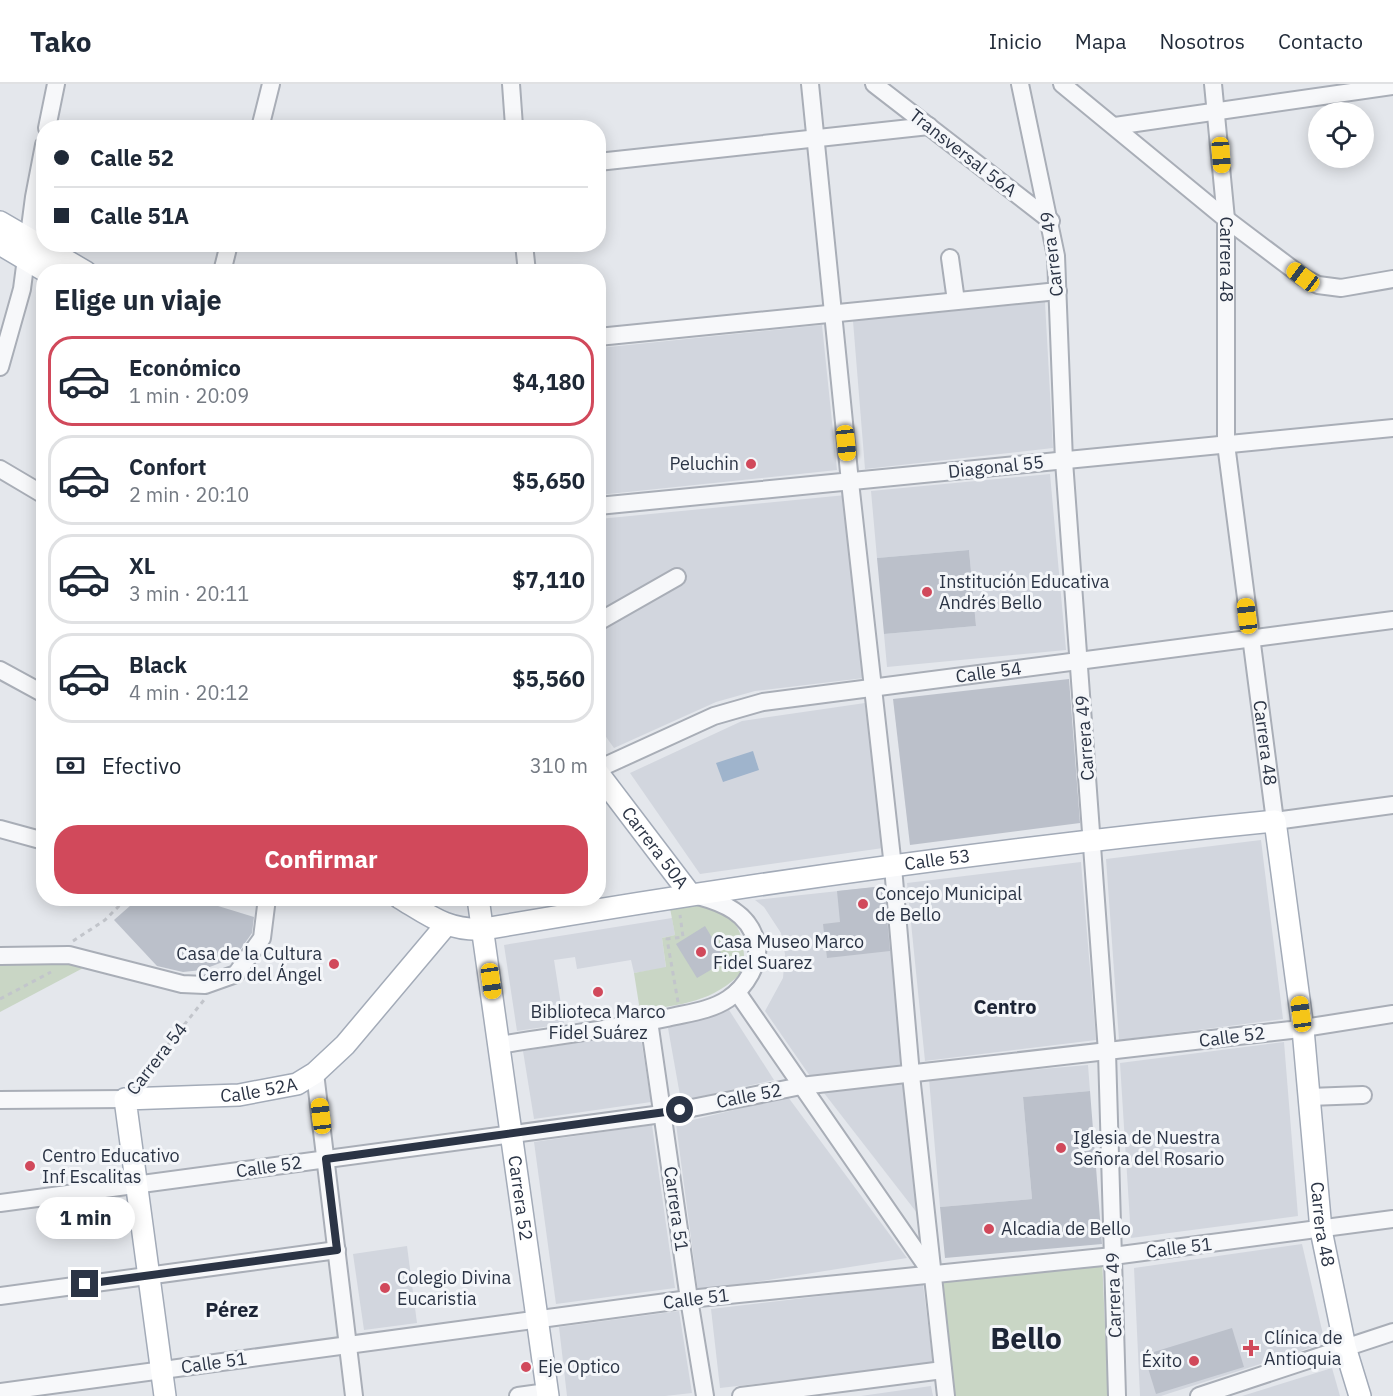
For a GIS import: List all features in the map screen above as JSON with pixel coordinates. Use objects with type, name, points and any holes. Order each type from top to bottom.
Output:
[{"type":"main road","points":[[0,222],[36,243]]},
{"type":"main road","points":[[0,244],[36,265]]},
{"type":"main road","points":[[52,252],[72,264]]},
{"type":"main road","name":"Carrera 50A","points":[[606,783],[684,902]]},
{"type":"main road","name":"Calle 53","points":[[446,925],[468,930],[484,929],[684,902],[893,867],[1093,840],[1275,821]]},
{"type":"main road","name":"Carrera 48","points":[[1275,821],[1303,1029],[1321,1230],[1345,1347],[1360,1396]]},
{"type":"main road","points":[[414,906],[446,925]]},
{"type":"main road","points":[[480,906],[484,929]]},
{"type":"main road","name":"Calle 52A","points":[[125,1099],[262,1092],[297,1084],[315,1074],[345,1045],[446,925]]},
{"type":"main road","name":"Carrera 52","points":[[484,929],[548,1394]]},
{"type":"main road","name":"Carrera 54","points":[[125,1099],[165,1396]]},
{"type":"street","points":[[49,120],[56,84]]},
{"type":"street","points":[[262,120],[271,84]]},
{"type":"street","points":[[511,84],[516,120]]},
{"type":"street","points":[[810,84],[850,482],[893,867],[911,1075],[946,1396]]},
{"type":"street","name":"Transversal 56A","points":[[874,84],[1051,221]]},
{"type":"street","name":"Carrera 49","points":[[1020,84],[1051,221],[1058,291],[1064,461],[1107,1052],[1117,1396]]},
{"type":"street","points":[[1062,84],[1226,219],[1303,277],[1318,285],[1341,288],[1393,279]]},
{"type":"street","name":"Carrera 48","points":[[1213,84],[1226,219],[1226,444],[1275,821]]},
{"type":"street","points":[[1115,126],[1393,86]]},
{"type":"street","points":[[606,161],[929,126]]},
{"type":"street","points":[[0,367],[22,289],[36,192]]},
{"type":"street","points":[[950,258],[956,301]]},
{"type":"street","points":[[606,336],[1058,291]]},
{"type":"street","name":"Diagonal 55","points":[[606,505],[1393,428]]},
{"type":"street","points":[[0,469],[36,490]]},
{"type":"street","points":[[606,617],[677,577]]},
{"type":"street","name":"Calle 54","points":[[606,767],[714,716],[739,707],[873,687],[1393,620]]},
{"type":"street","points":[[0,670],[36,690]]},
{"type":"street","name":"Calle 53","points":[[1275,821],[1393,805]]},
{"type":"street","points":[[0,829],[36,839]]},
{"type":"street","name":"Carrera 50A","points":[[684,902],[723,903],[752,928],[757,945],[756,960],[750,975],[736,992]]},
{"type":"street","points":[[0,956],[55,954],[79,957],[182,984],[205,985],[236,974],[262,938],[266,906]]},
{"type":"street","points":[[499,1045],[649,1022],[703,1010],[728,999],[736,992],[933,1274]]},
{"type":"street","name":"Calle 52","points":[[0,1203],[662,1114],[801,1086],[1303,1029],[1393,1014]]},
{"type":"street","name":"Carrera 51","points":[[649,1022],[705,1396]]},
{"type":"street","points":[[315,1074],[354,1396]]},
{"type":"street","points":[[1310,1097],[1363,1095]]},
{"type":"street","name":"Calle 52A","points":[[0,1100],[125,1099]]},
{"type":"street","name":"Calle 51","points":[[0,1392],[689,1299],[1113,1256],[1393,1219]]},
{"type":"street","points":[[0,1296],[337,1250]]},
{"type":"street","points":[[1198,1396],[1393,1332]]},
{"type":"street","points":[[741,1396],[943,1370]]},
{"type":"street","points":[[518,1396],[548,1394]]},
{"type":"path","points":[[680,1015],[668,939],[683,937],[684,902]]},
{"type":"path","points":[[55,954],[105,920],[119,906]]},
{"type":"path","points":[[0,999],[79,957]]},
{"type":"path","name":"Carrera 54","points":[[125,1099],[218,982]]},
{"type":"shaded area","points":[[1045,302],[1053,448],[865,469],[853,321]]},
{"type":"shaded area","points":[[822,325],[837,470],[606,494],[606,347]]},
{"type":"shaded area","points":[[1050,474],[1066,650],[887,667],[884,634],[976,626],[969,550],[877,558],[871,491]]},
{"type":"shaded area","points":[[846,495],[864,678],[755,691],[716,702],[614,748],[606,737],[606,518]]},
{"type":"shaded area","points":[[865,703],[883,848],[700,874],[630,773],[742,721]]},
{"type":"shaded area","points":[[1261,840],[1283,1019],[1119,1040],[1106,859]]},
{"type":"shaded area","points":[[1081,862],[1096,1040],[925,1061],[907,883]]},
{"type":"shaded area","points":[[885,886],[904,1067],[810,1076],[765,1011],[783,978],[785,954],[781,933],[764,907],[755,900]]},
{"type":"shaded area","points":[[672,918],[675,935],[662,938],[666,968],[634,973],[631,960],[577,969],[575,957],[554,960],[564,1024],[517,1031],[504,945]]},
{"type":"shaded area","points":[[729,1010],[774,1080],[681,1101],[668,1028]]},
{"type":"shaded area","points":[[640,1033],[651,1102],[534,1119],[523,1051]]},
{"type":"shaded area","points":[[1284,1042],[1298,1216],[1131,1238],[1120,1063]]},
{"type":"shaded area","points":[[1088,1065],[1090,1091],[1023,1097],[1032,1199],[940,1207],[929,1079]]},
{"type":"shaded area","points":[[906,1083],[921,1218],[824,1093]]},
{"type":"shaded area","points":[[788,1097],[907,1258],[698,1291],[676,1124]]},
{"type":"shaded area","points":[[652,1125],[675,1288],[556,1304],[534,1142]]},
{"type":"shaded area","points":[[1302,1244],[1325,1343],[1161,1396],[1140,1396],[1134,1268]]},
{"type":"shaded area","name":"Colegio Divina Eucaristia","points":[[407,1246],[417,1323],[364,1330],[353,1254]]},
{"type":"shaded area","points":[[923,1284],[933,1364],[720,1388],[711,1309]]},
{"type":"shaded area","points":[[679,1311],[692,1393],[665,1396],[567,1396],[559,1327]]},
{"type":"shaded area","points":[[1332,1368],[1340,1396],[1242,1396]]},
{"type":"shaded area","points":[[931,1386],[933,1396],[861,1396]]},
{"type":"green space","points":[[691,905],[718,911],[734,923],[743,942],[744,970],[709,996],[683,1004],[640,1011],[634,973],[666,967],[662,938],[675,935],[670,908]]},
{"type":"green space","points":[[0,962],[55,962],[85,967],[0,1012]]},
{"type":"green space","points":[[1102,1257],[1108,1396],[946,1396],[933,1274]]},
{"type":"water","points":[[753,751],[759,770],[723,782],[716,763]]},
{"type":"building","name":"Institución Educativa Andrés Bello","points":[[969,550],[976,626],[884,634],[877,558]]},
{"type":"building","points":[[1069,679],[1080,823],[910,845],[893,699]]},
{"type":"building","points":[[884,886],[890,951],[827,958],[823,924],[840,922],[837,891]]},
{"type":"building","points":[[130,906],[218,906],[254,917],[252,933],[240,950],[220,963],[202,970],[183,972],[157,966],[114,920]]},
{"type":"building","name":"Casa Museo Marco Fidel Suarez","points":[[705,926],[726,961],[697,978],[676,944]]},
{"type":"building","name":"Iglesia de Nuestra Señora del Rosario","points":[[1090,1091],[1102,1244],[945,1258],[940,1207],[1032,1199],[1023,1097]]},
{"type":"building","name":"Éxito","points":[[1232,1328],[1244,1367],[1156,1394],[1144,1355]]},
{"type":"place","name":"Peluchin","points":[[751,464]]},
{"type":"place","name":"Institución Educativa Andrés Bello","points":[[927,592]]},
{"type":"place","name":"Concejo Municipal de Bello","points":[[863,904]]},
{"type":"place","name":"Casa Museo Marco Fidel Suarez","points":[[701,952]]},
{"type":"place","name":"Casa de la Cultura Cerro del Ángel","points":[[334,964]]},
{"type":"place","name":"Biblioteca Marco Fidel Suárez","points":[[598,992]]},
{"type":"place","name":"Iglesia de Nuestra Señora del Rosario","points":[[1061,1148]]},
{"type":"place","name":"Centro Educativo Inf Escalitas","points":[[30,1166]]},
{"type":"place","name":"Alcadia de Bello","points":[[989,1229]]},
{"type":"place","name":"Colegio Divina Eucaristia","points":[[385,1288]]},
{"type":"place","name":"Clínica de Antioquia","points":[[1251,1348]]},
{"type":"place","name":"Éxito","points":[[1194,1361]]},
{"type":"place","name":"Eje Optico","points":[[526,1367]]},
{"type":"district","name":"Centro","points":[[1005,1007]]},
{"type":"district","name":"Pérez","points":[[232,1310]]},
{"type":"district","name":"Bello","points":[[1026,1339]]},
{"type":"route","points":[[85,1284],[337,1250],[326,1159],[680,1110]]}]
